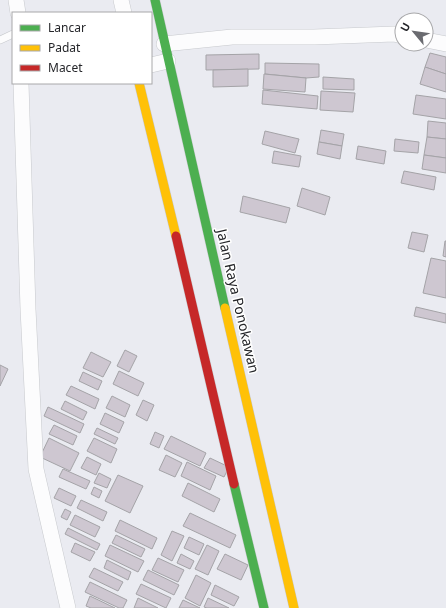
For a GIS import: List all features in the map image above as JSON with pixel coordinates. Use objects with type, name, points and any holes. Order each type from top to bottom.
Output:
[{"type":"main road","name":"Jalan Raya Ponokawan","points":[[155,0],[294,608]]},
{"type":"main road","points":[[139,84],[264,608]]},
{"type":"street","points":[[16,0],[18,12]]},
{"type":"street","points":[[121,0],[124,12]]},
{"type":"street","points":[[164,44],[232,37],[314,37],[394,34]]},
{"type":"street","points":[[434,42],[446,44]]},
{"type":"street","points":[[152,64],[168,61]]},
{"type":"street","points":[[21,84],[28,309],[36,469],[68,608]]},
{"type":"lane","points":[[1,39],[12,34]]},
{"type":"building","points":[[430,53],[446,57],[446,74],[425,67]]},
{"type":"building","points":[[259,54],[259,69],[206,70],[206,55]]},
{"type":"building","points":[[265,63],[319,64],[319,77],[306,78],[265,74]]},
{"type":"building","points":[[425,67],[446,74],[446,92],[420,84]]},
{"type":"building","points":[[248,69],[248,86],[213,87],[213,70]]},
{"type":"building","points":[[264,74],[306,78],[305,92],[263,89]]},
{"type":"building","points":[[323,77],[354,79],[354,90],[323,89]]},
{"type":"building","points":[[263,90],[318,96],[317,109],[262,104]]},
{"type":"building","points":[[321,91],[355,93],[353,112],[320,110]]},
{"type":"building","points":[[416,95],[446,99],[446,119],[413,114]]},
{"type":"building","points":[[428,121],[446,123],[446,139],[427,137]]},
{"type":"building","points":[[321,130],[344,134],[342,146],[319,142]]},
{"type":"building","points":[[265,131],[299,139],[295,153],[262,144]]},
{"type":"building","points":[[427,137],[446,139],[446,158],[424,155]]},
{"type":"building","points":[[395,139],[419,142],[418,153],[394,151]]},
{"type":"building","points":[[319,142],[342,146],[340,159],[317,154]]},
{"type":"building","points":[[358,146],[386,151],[384,164],[356,159]]},
{"type":"building","points":[[274,151],[301,156],[299,167],[272,163]]},
{"type":"building","points":[[424,155],[446,158],[446,173],[422,169]]},
{"type":"building","points":[[404,171],[436,177],[434,190],[401,183]]},
{"type":"building","points":[[302,188],[330,197],[325,215],[297,206]]},
{"type":"building","points":[[243,196],[290,208],[286,223],[240,212]]},
{"type":"building","points":[[412,232],[428,235],[424,252],[408,248]]},
{"type":"building","points":[[446,241],[446,257],[443,256]]},
{"type":"building","points":[[431,258],[446,261],[446,298],[423,293]]},
{"type":"building","points":[[416,307],[446,314],[446,323],[414,316]]},
{"type":"building","points":[[125,350],[137,356],[129,372],[117,366]]},
{"type":"building","points":[[91,352],[111,362],[103,377],[83,368]]},
{"type":"building","points":[[0,365],[8,369],[0,386]]},
{"type":"building","points":[[119,371],[144,383],[138,396],[113,384]]},
{"type":"building","points":[[83,372],[102,381],[98,390],[79,381]]},
{"type":"building","points":[[71,386],[99,399],[95,409],[66,395]]},
{"type":"building","points":[[112,396],[130,405],[125,417],[106,408]]},
{"type":"building","points":[[143,400],[154,405],[147,421],[136,415]]},
{"type":"building","points":[[65,401],[87,412],[83,420],[61,409]]},
{"type":"building","points":[[48,407],[84,424],[80,433],[44,416]]},
{"type":"building","points":[[105,413],[124,422],[119,433],[100,424]]},
{"type":"building","points":[[54,425],[77,436],[73,445],[49,434]]},
{"type":"building","points":[[97,428],[118,438],[115,444],[94,434]]},
{"type":"building","points":[[155,432],[164,436],[159,448],[150,444]]},
{"type":"building","points":[[171,436],[206,453],[200,466],[164,449]]},
{"type":"building","points":[[49,438],[79,453],[70,471],[40,457]]},
{"type":"building","points":[[94,438],[117,449],[111,463],[87,451]]},
{"type":"building","points":[[166,455],[182,463],[175,477],[159,470]]},
{"type":"building","points":[[87,457],[101,464],[96,475],[81,468]]},
{"type":"building","points":[[210,458],[229,467],[224,477],[204,468]]},
{"type":"building","points":[[187,462],[216,476],[210,490],[181,476]]},
{"type":"building","points":[[63,469],[90,481],[86,489],[59,477]]},
{"type":"building","points":[[99,473],[111,479],[107,488],[94,483]]},
{"type":"building","points":[[118,475],[143,486],[130,513],[105,501]]},
{"type":"building","points":[[188,483],[220,499],[214,512],[182,496]]},
{"type":"building","points":[[94,487],[102,491],[99,498],[91,494]]},
{"type":"building","points":[[59,488],[76,496],[71,506],[54,498]]},
{"type":"building","points":[[81,500],[107,512],[103,521],[77,508]]},
{"type":"building","points":[[65,509],[71,512],[67,520],[61,517]]},
{"type":"building","points":[[190,513],[236,535],[230,548],[183,526]]},
{"type":"building","points":[[75,515],[100,527],[95,537],[70,525]]},
{"type":"building","points":[[120,520],[157,538],[152,549],[115,531]]},
{"type":"building","points":[[68,528],[100,544],[97,550],[65,534]]},
{"type":"building","points":[[172,531],[184,536],[172,561],[161,555]]},
{"type":"building","points":[[116,535],[145,549],[141,557],[112,543]]},
{"type":"building","points":[[189,537],[204,544],[199,555],[184,548]]},
{"type":"building","points":[[75,543],[95,552],[90,561],[71,552]]},
{"type":"building","points":[[110,545],[144,561],[138,572],[105,556]]},
{"type":"building","points":[[207,545],[219,551],[208,575],[195,569]]},
{"type":"building","points":[[181,554],[194,561],[190,569],[177,563]]},
{"type":"building","points":[[225,554],[248,565],[241,580],[217,569]]},
{"type":"building","points":[[158,558],[184,570],[178,582],[152,570]]},
{"type":"building","points":[[107,560],[131,572],[128,580],[104,568]]},
{"type":"building","points":[[94,568],[123,582],[118,591],[89,577]]},
{"type":"building","points":[[148,570],[179,585],[174,595],[143,580]]},
{"type":"building","points":[[196,575],[211,583],[200,606],[185,598]]},
{"type":"building","points":[[90,582],[127,600],[123,608],[119,608],[85,592]]},
{"type":"building","points":[[141,584],[171,598],[166,608],[136,594]]},
{"type":"building","points":[[215,585],[239,597],[234,606],[211,595]]},
{"type":"building","points":[[90,596],[115,608],[91,608],[86,606]]},
{"type":"building","points":[[138,598],[158,608],[134,608]]},
{"type":"building","points":[[208,598],[229,608],[204,607]]},
{"type":"building","points":[[183,600],[200,608],[179,608]]},
{"type":"traffic: fast","points":[[155,0],[225,308]]},
{"type":"traffic: fast","points":[[234,484],[264,608]]},
{"type":"traffic: slow","points":[[139,84],[176,236]]},
{"type":"traffic: slow","points":[[225,308],[294,608]]},
{"type":"traffic: jam","points":[[176,236],[234,484]]}]
